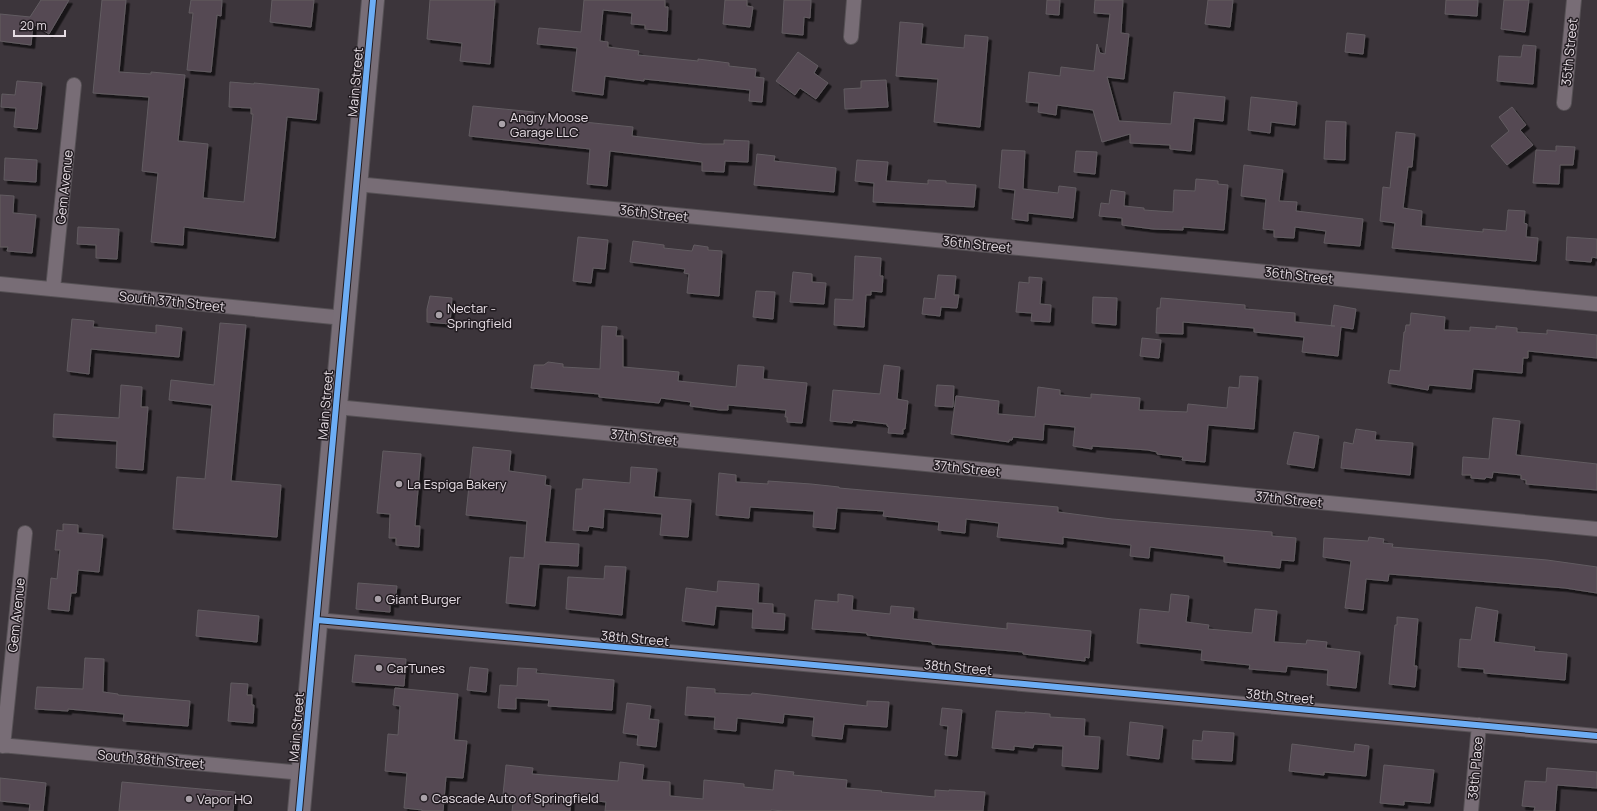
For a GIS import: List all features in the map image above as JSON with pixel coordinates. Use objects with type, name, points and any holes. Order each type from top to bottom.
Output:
[{"type":"main road","name":"Main Street","points":[[299,811],[373,0]]},
{"type":"street","points":[[851,37],[854,0]]},
{"type":"street","name":"35th Street","points":[[1564,103],[1574,0]]},
{"type":"street","name":"Gem Avenue","points":[[53,289],[74,85]]},
{"type":"street","name":"36th Street","points":[[356,184],[1597,304]]},
{"type":"street","name":"South 37th Street","points":[[0,284],[344,318]]},
{"type":"street","name":"37th Street","points":[[336,407],[1597,529]]},
{"type":"street","name":"Gem Avenue","points":[[2,746],[25,533]]},
{"type":"street","name":"38th Street","points":[[317,620],[1597,736]]},
{"type":"street","name":"38th Place","points":[[1471,811],[1479,726]]},
{"type":"street","name":"South 38th Street","points":[[2,746],[303,773]]},
{"type":"building","points":[[41,0],[69,0],[49,34],[33,24],[31,45],[0,41],[0,14],[30,17]]},
{"type":"building","points":[[102,0],[126,0],[119,72],[151,74],[151,72],[185,75],[178,141],[208,144],[203,198],[244,202],[253,114],[251,114],[251,108],[229,107],[230,82],[319,89],[316,120],[287,117],[275,238],[184,227],[183,245],[151,242],[158,173],[142,171],[149,97],[93,93]]},
{"type":"building","points":[[191,0],[222,0],[221,16],[217,15],[211,72],[187,70],[193,13],[189,13]]},
{"type":"building","points":[[272,0],[314,0],[311,27],[270,22]]},
{"type":"building","points":[[430,0],[495,0],[490,64],[460,61],[462,43],[427,39]]},
{"type":"building","points":[[584,0],[665,0],[665,7],[668,7],[667,31],[645,29],[645,25],[631,24],[632,13],[603,10],[600,41],[608,42],[608,47],[639,51],[638,55],[698,61],[698,59],[729,63],[729,66],[756,69],[755,77],[764,78],[762,102],[749,101],[750,90],[644,79],[644,81],[605,76],[603,95],[572,91],[577,48],[537,44],[539,28],[581,32]]},
{"type":"building","points":[[725,0],[747,0],[747,6],[753,7],[750,27],[723,24]]},
{"type":"building","points":[[784,0],[811,0],[810,18],[804,17],[803,35],[782,33]]},
{"type":"building","points":[[1047,0],[1060,0],[1059,15],[1046,14]]},
{"type":"building","points":[[1095,0],[1123,0],[1121,33],[1129,34],[1124,79],[1107,77],[1119,121],[1171,124],[1174,92],[1225,97],[1223,121],[1194,118],[1191,151],[1170,149],[1170,145],[1130,143],[1130,134],[1102,142],[1093,110],[1057,105],[1056,115],[1038,112],[1039,103],[1026,102],[1029,72],[1060,76],[1061,67],[1094,71],[1097,44],[1100,53],[1105,54],[1110,14],[1094,13]]},
{"type":"building","points":[[1208,0],[1233,0],[1230,27],[1205,24]]},
{"type":"building","points":[[1446,0],[1478,0],[1477,16],[1445,14]]},
{"type":"building","points":[[1504,0],[1529,0],[1525,32],[1501,29]]},
{"type":"building","points":[[900,22],[923,24],[921,44],[964,48],[965,35],[988,37],[980,127],[934,122],[938,79],[896,76]]},
{"type":"building","points":[[1347,33],[1365,35],[1363,54],[1345,52]]},
{"type":"building","points":[[1523,45],[1536,46],[1533,84],[1497,81],[1499,56],[1521,57]]},
{"type":"building","points":[[798,52],[818,66],[814,73],[828,83],[816,99],[800,88],[795,95],[776,81]]},
{"type":"building","points":[[886,80],[888,107],[845,109],[844,89],[861,88],[861,81]]},
{"type":"building","points":[[17,81],[42,83],[37,129],[14,127],[16,108],[1,107],[2,94],[15,95]]},
{"type":"building","points":[[1251,97],[1297,102],[1295,125],[1271,122],[1270,133],[1248,130]]},
{"type":"building","points":[[473,106],[534,112],[534,117],[633,127],[632,136],[703,144],[724,144],[724,140],[749,141],[748,162],[725,161],[724,172],[702,171],[702,162],[610,151],[607,186],[587,184],[590,149],[469,136]]},
{"type":"building","points":[[1512,107],[1526,125],[1520,130],[1533,145],[1507,165],[1491,146],[1509,131],[1499,117]]},
{"type":"building","points":[[1326,121],[1346,122],[1345,160],[1324,159]]},
{"type":"building","points":[[1396,132],[1415,134],[1412,167],[1408,167],[1403,208],[1422,211],[1421,226],[1483,232],[1483,229],[1506,231],[1508,210],[1525,211],[1524,223],[1527,224],[1526,237],[1538,238],[1536,261],[1392,248],[1395,223],[1380,221],[1383,187],[1390,188]]},
{"type":"building","points":[[1556,146],[1575,147],[1573,165],[1560,165],[1559,184],[1533,183],[1536,150],[1556,151]]},
{"type":"building","points":[[1002,150],[1025,151],[1023,189],[1058,193],[1059,186],[1076,188],[1073,218],[1028,213],[1028,221],[1012,219],[1015,190],[999,188]]},
{"type":"building","points":[[1076,151],[1097,152],[1095,174],[1074,172]]},
{"type":"building","points":[[757,154],[775,156],[774,161],[836,168],[834,192],[754,185]]},
{"type":"building","points":[[5,158],[37,160],[36,182],[4,180]]},
{"type":"building","points":[[857,160],[888,162],[886,181],[928,184],[928,180],[976,185],[974,207],[873,202],[874,183],[855,181]]},
{"type":"building","points":[[1244,165],[1283,170],[1279,201],[1297,202],[1296,211],[1363,219],[1360,246],[1324,243],[1326,231],[1295,227],[1294,238],[1274,237],[1274,230],[1263,229],[1266,199],[1241,196]]},
{"type":"building","points":[[1196,179],[1218,181],[1218,184],[1228,185],[1224,230],[1183,227],[1183,230],[1153,229],[1122,225],[1122,218],[1099,216],[1101,203],[1109,204],[1111,190],[1125,192],[1124,206],[1144,208],[1144,210],[1173,212],[1174,190],[1195,191]]},
{"type":"building","points":[[0,195],[14,196],[13,213],[36,215],[32,253],[7,251],[8,247],[0,247]]},
{"type":"building","points":[[78,227],[119,229],[117,259],[96,258],[96,245],[77,244]]},
{"type":"building","points":[[578,237],[608,240],[605,269],[593,268],[591,283],[573,281]]},
{"type":"building","points":[[1567,237],[1597,239],[1597,258],[1592,257],[1591,262],[1566,260]]},
{"type":"building","points":[[633,241],[664,245],[664,248],[692,251],[694,245],[708,247],[708,250],[722,251],[719,296],[687,293],[689,274],[684,273],[685,269],[630,262]]},
{"type":"building","points":[[855,256],[881,258],[880,276],[883,276],[882,292],[871,291],[871,295],[866,295],[864,327],[834,325],[835,299],[853,300]]},
{"type":"building","points":[[793,272],[812,274],[812,282],[826,283],[824,304],[790,302]]},
{"type":"building","points":[[938,275],[956,276],[954,295],[959,295],[957,308],[941,307],[940,316],[922,314],[924,298],[935,299]]},
{"type":"building","points":[[1029,277],[1042,278],[1040,304],[1051,305],[1050,322],[1031,321],[1032,313],[1016,312],[1019,282],[1029,283]]},
{"type":"building","points":[[756,291],[775,292],[773,319],[753,317]]},
{"type":"building","name":"Nectar - Springfield","points":[[430,296],[452,298],[450,324],[427,322],[427,309]]},
{"type":"building","points":[[1093,297],[1117,298],[1116,325],[1092,323]]},
{"type":"building","points":[[1161,298],[1245,305],[1245,309],[1295,313],[1295,322],[1331,326],[1334,305],[1356,309],[1353,329],[1341,327],[1338,356],[1302,352],[1304,337],[1254,332],[1254,328],[1183,322],[1183,334],[1156,333],[1157,308],[1160,308]]},
{"type":"building","points":[[1411,313],[1445,317],[1444,330],[1470,331],[1470,327],[1496,329],[1496,326],[1517,328],[1517,332],[1547,334],[1547,330],[1597,335],[1597,358],[1528,351],[1528,358],[1523,358],[1522,373],[1473,369],[1471,389],[1429,385],[1428,390],[1388,383],[1390,370],[1400,371],[1404,332],[1406,325],[1410,325]]},
{"type":"building","points":[[72,319],[94,321],[93,327],[156,333],[156,325],[182,328],[179,357],[91,349],[89,374],[67,371]]},
{"type":"building","points":[[220,323],[246,325],[231,481],[281,485],[277,537],[173,529],[177,477],[205,479],[212,405],[169,400],[171,380],[214,385]]},
{"type":"building","points":[[602,326],[617,327],[616,336],[623,336],[623,367],[679,372],[678,381],[736,387],[738,365],[764,367],[763,379],[807,383],[802,423],[787,422],[787,417],[785,417],[786,410],[728,405],[728,410],[720,410],[690,406],[691,402],[661,398],[659,403],[599,397],[599,394],[531,388],[534,365],[544,365],[548,362],[563,364],[563,367],[600,369]]},
{"type":"building","points":[[1142,338],[1161,340],[1159,358],[1140,356]]},
{"type":"building","points":[[884,365],[900,367],[897,399],[908,401],[905,429],[903,429],[903,434],[888,433],[889,427],[887,424],[853,420],[852,423],[830,421],[833,390],[880,394]]},
{"type":"building","points":[[1240,376],[1258,377],[1254,429],[1208,425],[1205,462],[1182,460],[1183,457],[1157,454],[1157,452],[1148,450],[1092,446],[1092,449],[1073,446],[1075,427],[1044,424],[1043,440],[1013,437],[1012,440],[1009,440],[1009,442],[951,434],[956,396],[999,401],[998,414],[1035,417],[1038,387],[1060,390],[1060,395],[1091,398],[1091,394],[1140,398],[1139,410],[1187,412],[1188,404],[1227,408],[1229,387],[1239,388]]},
{"type":"building","points":[[121,385],[142,387],[141,407],[148,407],[143,470],[116,468],[117,441],[53,437],[54,414],[119,418]]},
{"type":"building","points":[[937,385],[954,386],[953,407],[935,406]]},
{"type":"building","points":[[1493,418],[1520,421],[1516,455],[1597,464],[1597,490],[1526,484],[1526,480],[1521,479],[1521,475],[1493,472],[1492,478],[1486,477],[1485,479],[1471,478],[1471,475],[1462,475],[1463,457],[1489,459]]},
{"type":"building","points":[[1356,429],[1376,432],[1375,440],[1413,443],[1410,475],[1341,468],[1344,442],[1353,444]]},
{"type":"building","points":[[1294,432],[1319,436],[1314,468],[1287,464]]},
{"type":"building","points":[[473,447],[511,451],[509,471],[546,476],[545,485],[551,486],[545,542],[579,544],[578,566],[539,564],[535,606],[506,603],[510,557],[524,558],[527,521],[466,515]]},
{"type":"building","name":"La Espiga Bakery","points":[[383,451],[421,454],[415,526],[420,526],[419,547],[396,545],[396,538],[389,538],[390,514],[377,513]]},
{"type":"building","points":[[631,467],[657,469],[654,497],[691,500],[688,537],[660,535],[662,514],[604,509],[603,528],[589,526],[588,531],[573,530],[576,489],[582,489],[583,479],[630,483]]},
{"type":"building","points":[[719,473],[736,475],[736,482],[768,484],[768,481],[811,484],[839,488],[1058,507],[1058,512],[1112,519],[1272,532],[1272,536],[1296,538],[1294,561],[1281,560],[1280,568],[1224,562],[1224,556],[1150,547],[1149,558],[1130,556],[1131,545],[1063,537],[1063,544],[997,537],[999,523],[966,519],[965,533],[938,530],[939,522],[883,516],[884,511],[837,508],[835,529],[813,527],[814,511],[750,507],[749,518],[716,515]]},
{"type":"building","points":[[63,524],[78,525],[78,533],[103,535],[99,572],[78,570],[76,593],[71,593],[69,611],[48,609],[51,578],[57,579],[60,550],[55,550],[57,530],[63,531]]},
{"type":"building","points":[[1369,537],[1384,539],[1383,543],[1393,544],[1392,547],[1547,560],[1597,567],[1597,593],[1565,588],[1389,574],[1388,581],[1366,579],[1363,610],[1345,608],[1351,561],[1323,557],[1324,538],[1368,541]]},
{"type":"building","points":[[605,566],[626,567],[622,615],[566,609],[568,577],[604,579]]},
{"type":"building","points":[[718,581],[759,584],[758,603],[773,604],[773,613],[785,614],[784,630],[752,628],[753,609],[716,606],[714,625],[682,621],[686,588],[717,592]]},
{"type":"building","name":"Giant Burger","points":[[358,583],[397,586],[395,604],[390,603],[390,612],[356,609]]},
{"type":"building","points":[[838,594],[853,596],[852,610],[890,614],[891,606],[914,608],[913,619],[1007,629],[1007,623],[1091,631],[1089,658],[1085,657],[1085,661],[1023,654],[1023,652],[932,644],[932,642],[867,635],[867,633],[812,629],[815,600],[838,602]]},
{"type":"building","points":[[1171,594],[1189,596],[1186,622],[1209,625],[1208,629],[1252,633],[1255,609],[1277,611],[1274,642],[1306,644],[1307,640],[1327,642],[1326,648],[1360,652],[1356,688],[1327,685],[1328,670],[1287,666],[1286,672],[1249,669],[1250,665],[1201,660],[1202,650],[1137,643],[1140,609],[1169,612]]},
{"type":"building","points":[[1476,607],[1498,611],[1494,642],[1535,647],[1534,651],[1567,654],[1565,680],[1484,673],[1484,669],[1458,667],[1460,639],[1471,640]]},
{"type":"building","points":[[198,610],[259,616],[257,642],[196,636]]},
{"type":"building","points":[[1397,617],[1418,619],[1414,666],[1417,666],[1415,687],[1389,684]]},
{"type":"building","name":"CarTunes","points":[[355,655],[406,659],[404,686],[352,682]]},
{"type":"building","points":[[85,658],[104,659],[103,692],[118,695],[190,701],[188,726],[123,721],[124,714],[68,709],[68,711],[35,709],[37,687],[83,689]]},
{"type":"building","points":[[470,667],[488,669],[486,692],[467,690]]},
{"type":"building","points":[[518,668],[537,669],[536,673],[614,680],[612,710],[548,706],[549,700],[516,698],[516,709],[498,708],[500,685],[517,686]]},
{"type":"building","points":[[231,683],[248,684],[247,695],[252,695],[252,705],[254,705],[253,723],[228,721]]},
{"type":"building","points":[[687,687],[715,689],[715,693],[751,695],[752,693],[867,706],[867,701],[889,702],[887,727],[844,724],[842,739],[812,736],[814,717],[784,714],[783,723],[737,718],[736,731],[714,729],[715,717],[685,715]]},
{"type":"building","points":[[395,688],[458,694],[454,740],[467,741],[463,778],[446,777],[443,811],[422,811],[404,808],[407,773],[385,771],[388,734],[398,735],[400,706],[393,705]]},
{"type":"building","points":[[627,703],[651,706],[649,719],[659,720],[656,747],[637,745],[638,735],[623,733]]},
{"type":"building","points":[[942,708],[962,710],[957,756],[945,755],[948,726],[940,725]]},
{"type":"building","points":[[996,711],[1050,714],[1050,717],[1085,719],[1084,736],[1100,737],[1098,769],[1062,766],[1063,746],[1034,744],[1033,748],[1014,746],[1014,750],[992,748]]},
{"type":"building","points":[[1130,722],[1163,726],[1159,759],[1127,755]]},
{"type":"building","points":[[1203,731],[1234,733],[1232,761],[1192,759],[1193,740],[1202,741]]},
{"type":"building","points":[[1292,744],[1354,752],[1355,744],[1369,746],[1366,776],[1324,772],[1324,775],[1289,771]]},
{"type":"building","points":[[620,762],[644,765],[642,780],[670,782],[670,796],[703,799],[704,780],[744,784],[744,787],[773,790],[775,770],[794,772],[793,775],[847,780],[846,788],[882,791],[881,792],[935,797],[935,790],[985,792],[983,811],[605,811],[606,802],[571,798],[570,811],[512,811],[514,796],[503,795],[506,765],[533,768],[532,774],[618,781]]},
{"type":"building","points":[[1384,765],[1434,770],[1430,803],[1404,801],[1404,805],[1380,803]]},
{"type":"building","points":[[1547,768],[1597,772],[1597,788],[1557,785],[1555,811],[1534,811],[1535,807],[1522,806],[1525,781],[1546,782]]},
{"type":"building","points":[[0,778],[46,783],[43,811],[29,811],[30,804],[0,801]]},
{"type":"building","points":[[122,782],[235,792],[233,811],[119,811]]},
{"type":"cycle path","points":[[299,811],[373,0]]},
{"type":"cycle path","points":[[317,620],[1597,736]]},
{"type":"place","name":"Angry Moose Garage LLC","points":[[502,124]]},
{"type":"place","name":"Nectar - Springfield","points":[[439,315]]},
{"type":"place","name":"La Espiga Bakery","points":[[399,484]]},
{"type":"place","name":"Giant Burger","points":[[378,599]]},
{"type":"place","name":"CarTunes","points":[[379,668]]},
{"type":"place","name":"Cascade Auto of Springfield","points":[[424,798]]},
{"type":"place","name":"Vapor HQ","points":[[189,799]]}]
